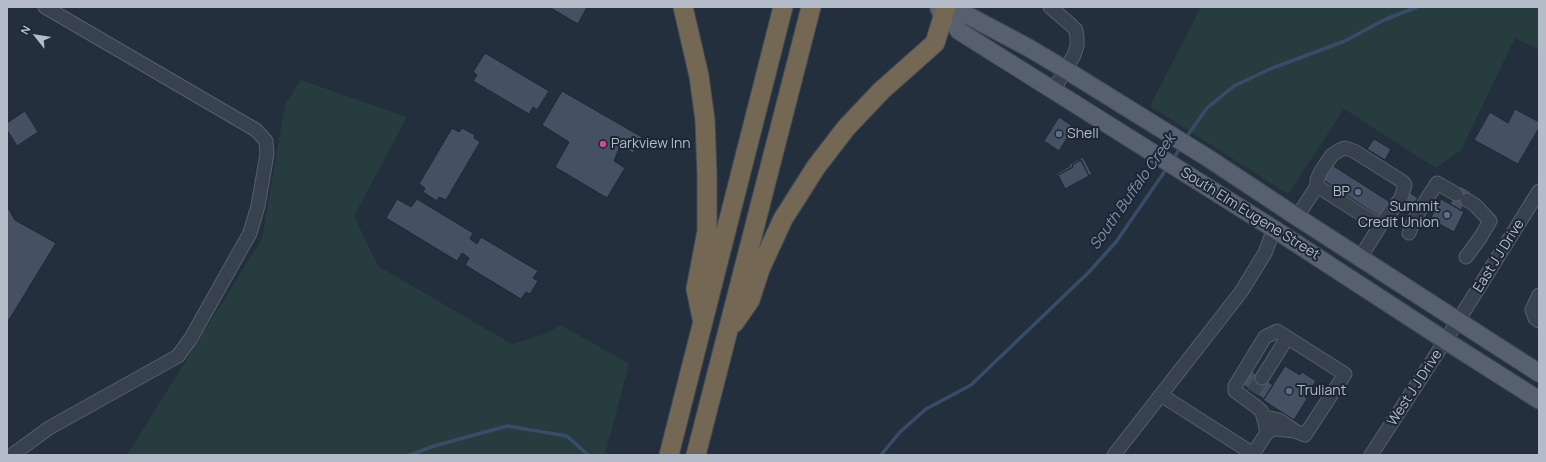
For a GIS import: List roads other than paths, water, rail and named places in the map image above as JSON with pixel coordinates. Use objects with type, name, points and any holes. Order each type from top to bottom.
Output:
[{"type":"highway","points":[[683,7],[699,76],[705,120],[708,175],[707,231],[696,289],[703,324]]},
{"type":"highway","points":[[669,455],[783,7]]},
{"type":"highway","points":[[696,455],[811,7]]},
{"type":"highway","points":[[728,331],[750,300],[760,269],[783,219],[816,167],[846,128],[881,90],[935,43],[942,9]]},
{"type":"main road","name":"South Elm Eugene Street","points":[[942,9],[967,15],[1029,48],[1066,70],[1208,158],[1539,373]]},
{"type":"main road","name":"South Elm Eugene Street","points":[[942,9],[959,31],[1136,141],[1539,400]]},
{"type":"street","points":[[12,455],[49,428],[178,356],[191,338],[250,233],[258,206],[267,154],[266,141],[256,130],[45,7]]},
{"type":"street","points":[[1050,7],[1076,30],[1077,46],[1074,55],[1054,91]]},
{"type":"street","points":[[1297,217],[1317,186],[1320,171],[1332,155],[1344,148],[1354,151],[1402,182],[1405,185],[1401,198],[1380,226],[1360,258]]},
{"type":"street","points":[[1409,234],[1415,218],[1437,183],[1475,205],[1490,221],[1466,257]]},
{"type":"street","points":[[1317,186],[1380,226]]},
{"type":"street","name":"East J J Drive","points":[[1458,321],[1538,194]]},
{"type":"street","points":[[1114,455],[1241,292],[1265,253],[1274,229]]},
{"type":"street","points":[[1539,295],[1532,310],[1535,318],[1539,321]]},
{"type":"street","name":"West J J Drive","points":[[1371,455],[1458,321]]},
{"type":"street","points":[[1161,395],[1254,454],[1266,434],[1275,429],[1294,431],[1305,435],[1345,374],[1277,331],[1265,338],[1235,386],[1235,391],[1250,397],[1262,412],[1266,434]]},
{"type":"street","points":[[1262,378],[1287,338]]},
{"type":"street","points":[[1264,419],[1270,418],[1279,420],[1294,431]]},
{"type":"waterway","name":"South Buffalo Creek","points":[[1185,139],[1207,108],[1234,86],[1270,69],[1345,41],[1384,20],[1417,7]]},
{"type":"waterway","name":"South Buffalo Creek","points":[[1173,160],[1181,146]]},
{"type":"waterway","name":"South Buffalo Creek","points":[[881,455],[900,432],[926,409],[971,385],[1089,272],[1116,242],[1167,168]]},
{"type":"waterway","name":"South Buffalo Creek","points":[[410,455],[434,446],[507,426],[567,436],[588,455]]},
{"type":"tunnel","points":[[1253,392],[1262,378]]},
{"type":"place","name":"Shell","points":[[1059,134]]},
{"type":"place","name":"Parkview Inn","points":[[603,144]]},
{"type":"place","name":"BP","points":[[1358,192]]},
{"type":"place","name":"Summit Credit Union","points":[[1447,215]]},
{"type":"place","name":"Truliant","points":[[1289,391]]}]
